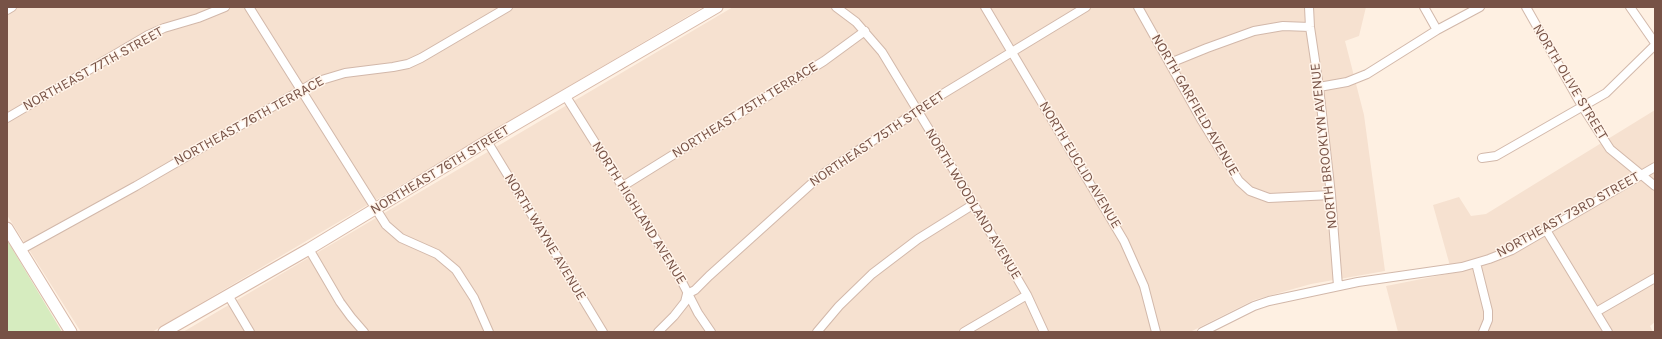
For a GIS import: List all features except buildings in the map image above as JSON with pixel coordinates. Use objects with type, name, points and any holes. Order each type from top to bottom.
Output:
[{"type":"street","points":[[7,10],[12,7]]},
{"type":"street","name":"NORTHEAST 77TH STREET","points":[[7,118],[148,35],[225,7]]},
{"type":"street","points":[[249,7],[386,225],[409,243],[437,254],[456,270],[474,298],[490,332]]},
{"type":"street","name":"NORTHEAST 76TH TERRACE","points":[[20,250],[136,186],[315,82],[335,75],[408,64],[421,58],[508,7]]},
{"type":"street","name":"NORTHEAST 76TH STREET","points":[[164,332],[309,249],[487,141],[717,7]]},
{"type":"street","name":"NORTH WOODLAND AVENUE","points":[[836,7],[865,31],[882,52],[1027,295],[1044,332]]},
{"type":"street","name":"NORTH EUCLID AVENUE","points":[[985,7],[1124,240],[1144,286],[1156,332]]},
{"type":"street","name":"NORTHEAST 75TH STREET","points":[[658,332],[685,302],[687,294],[695,290],[820,176],[918,111],[1086,7]]},
{"type":"street","name":"NORTH GARFIELD AVENUE","points":[[1138,7],[1235,178],[1242,185],[1255,193],[1269,198],[1331,196]]},
{"type":"street","name":"NORTH BROOKLYN AVENUE","points":[[1310,7],[1310,26],[1319,87],[1331,196],[1338,286]]},
{"type":"street","points":[[1424,7],[1437,30]]},
{"type":"street","points":[[1319,87],[1347,82],[1368,74],[1437,30],[1480,7]]},
{"type":"street","name":"NORTH OLIVE STREET","points":[[1526,7],[1582,106],[1610,149],[1655,186]]},
{"type":"street","points":[[1482,158],[1496,156],[1609,90],[1655,44],[1630,7]]},
{"type":"street","points":[[1170,63],[1254,31],[1283,26],[1310,26]]},
{"type":"street","name":"NORTHEAST 75TH TERRACE","points":[[623,186],[824,61],[865,31]]},
{"type":"street","name":"NORTH HIGHLAND AVENUE","points":[[565,95],[680,278],[687,294],[711,332]]},
{"type":"street","name":"NORTH WAYNE AVENUE","points":[[487,141],[603,332]]},
{"type":"street","name":"NORTHEAST 73RD STREET","points":[[1202,332],[1254,306],[1269,301],[1338,286],[1476,264],[1512,250],[1655,166]]},
{"type":"street","points":[[817,332],[839,306],[872,274],[918,239],[974,204]]},
{"type":"street","points":[[7,228],[71,332]]},
{"type":"street","points":[[1546,230],[1608,332]]},
{"type":"street","points":[[309,249],[340,302],[364,332]]},
{"type":"street","points":[[1476,264],[1488,311],[1488,320],[1483,332]]},
{"type":"street","points":[[1596,312],[1655,278]]},
{"type":"street","points":[[228,295],[250,332]]},
{"type":"street","points":[[964,332],[1027,295]]},
{"type":"shaded area","points":[[7,7],[703,7],[152,332],[81,332],[7,215]]},
{"type":"shaded area","points":[[733,7],[1366,7],[1359,36],[1345,41],[1364,115],[1385,271],[1311,284],[1254,300],[1190,332],[183,332]]},
{"type":"shaded area","points":[[1655,110],[1655,322],[1650,326],[1653,332],[1398,332],[1386,286],[1452,273],[1433,205],[1459,197],[1471,216],[1486,214]]},
{"type":"green space","points":[[7,240],[62,332],[7,332]]}]
